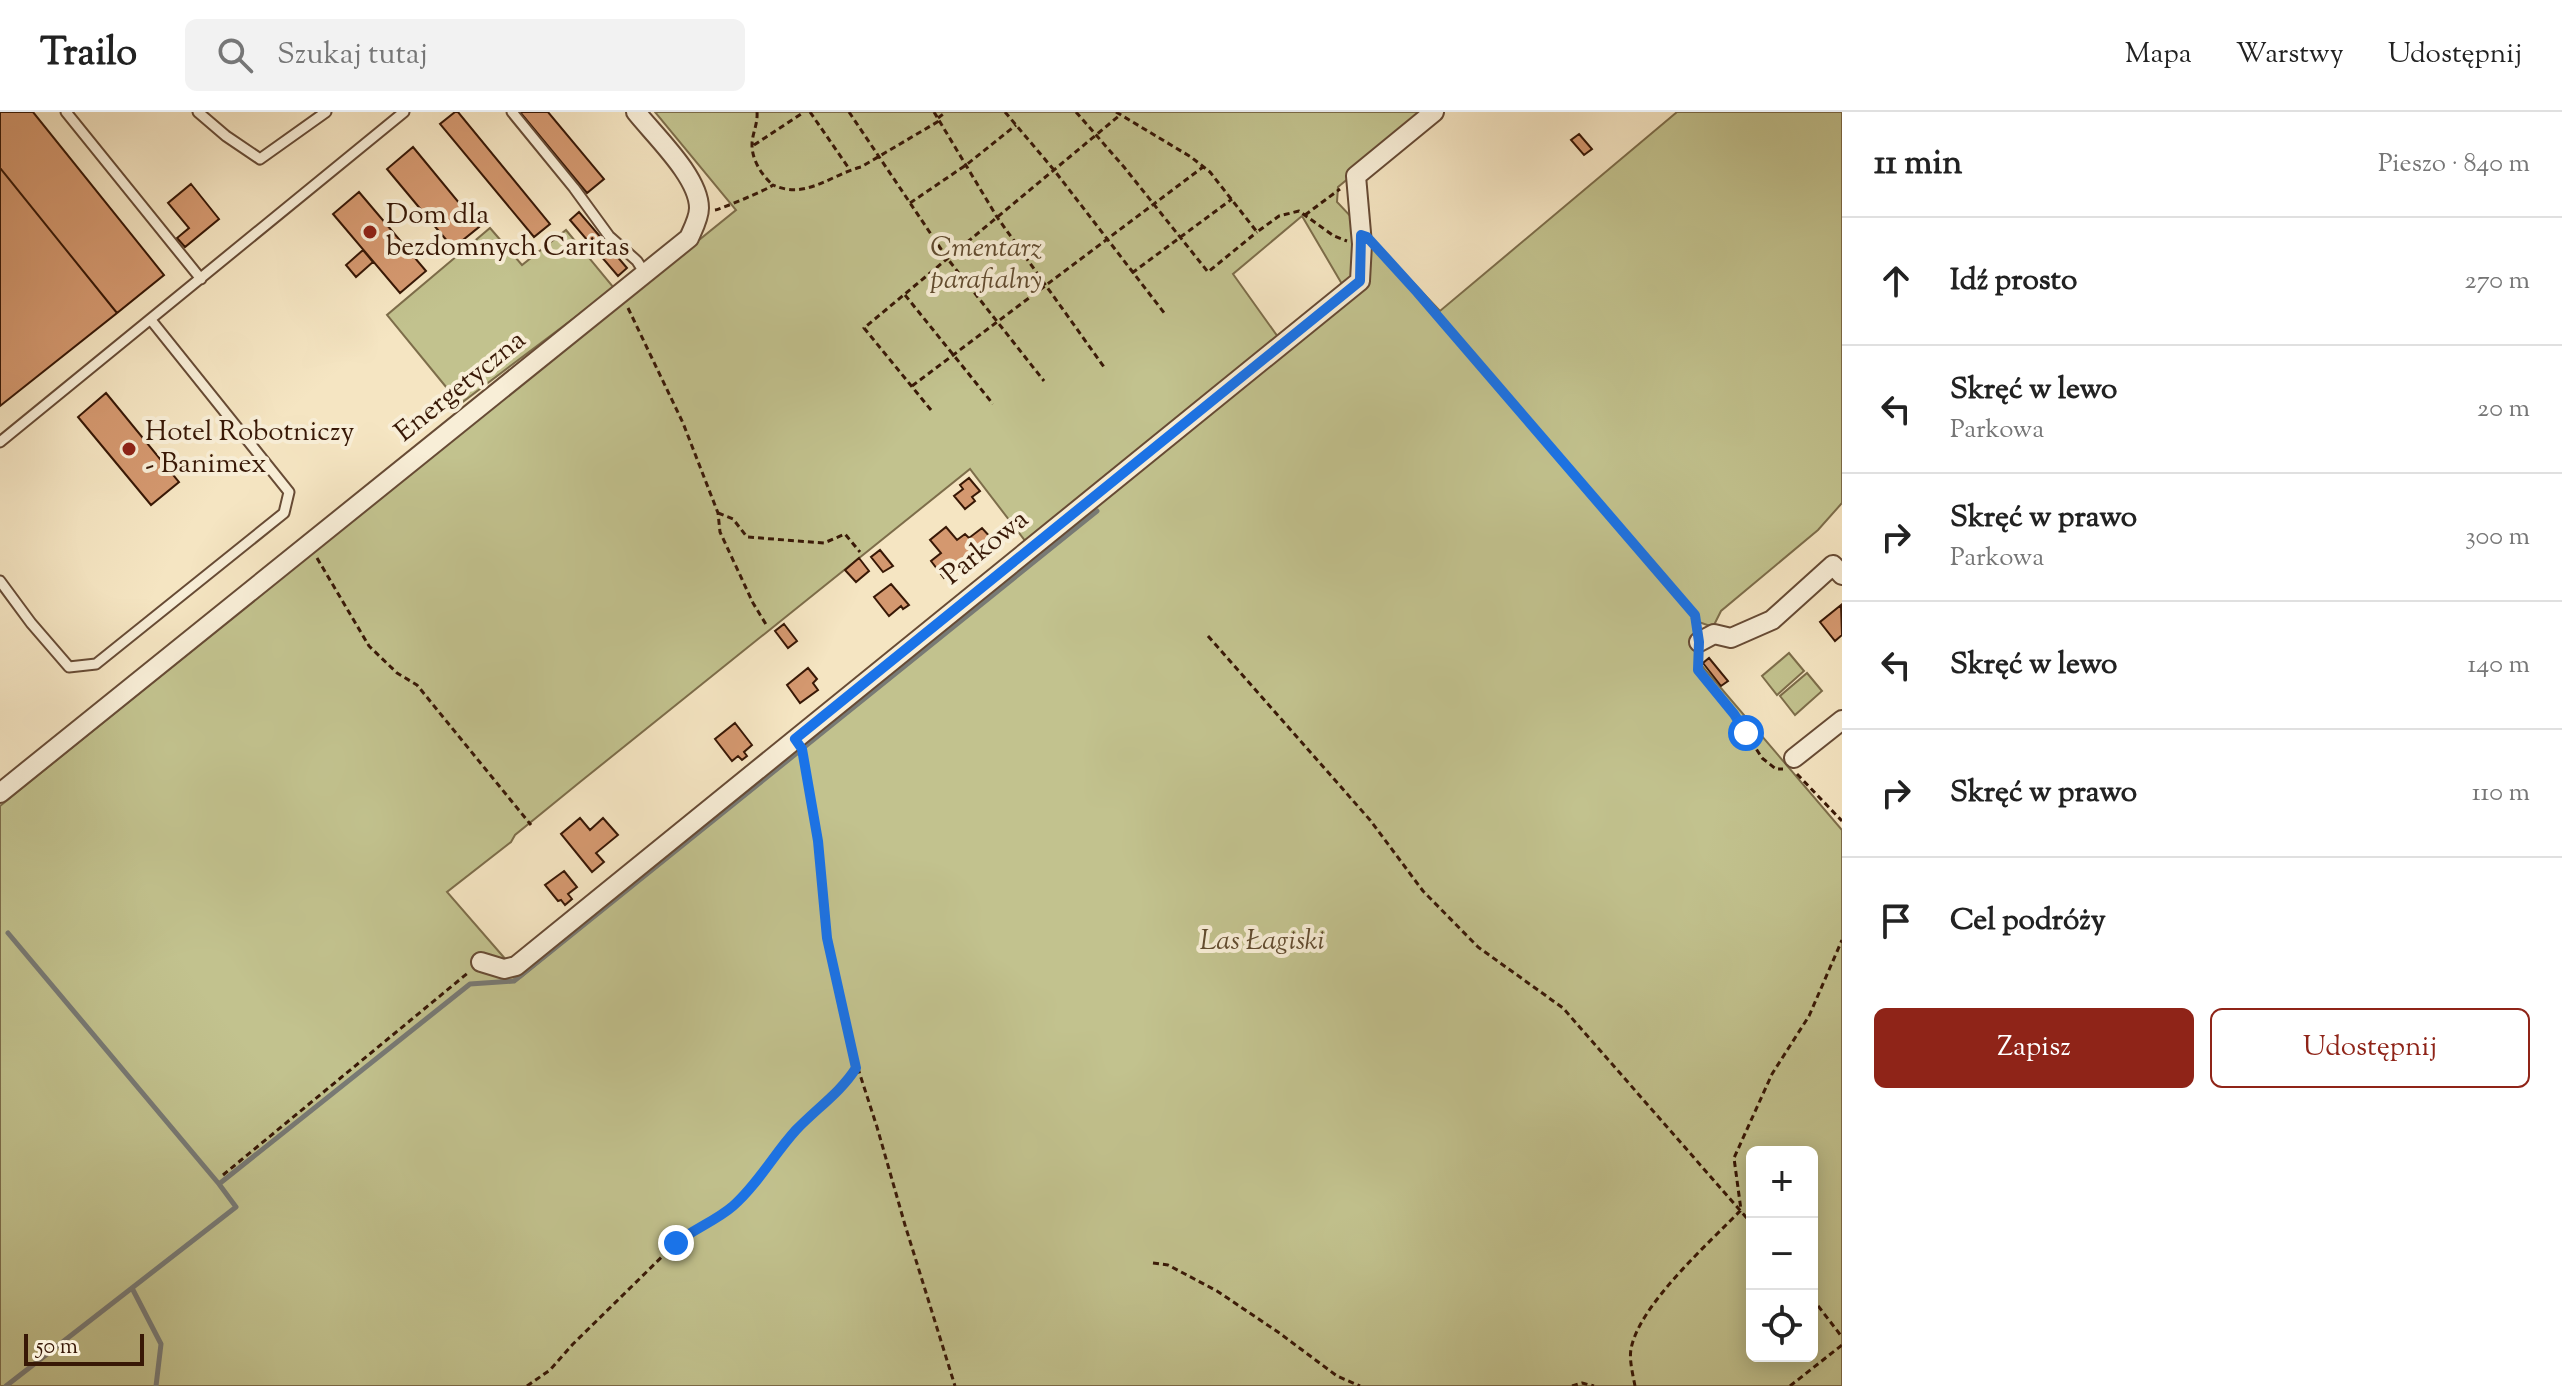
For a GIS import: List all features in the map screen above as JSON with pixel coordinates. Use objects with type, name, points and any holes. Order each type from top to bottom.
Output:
[{"type":"street","name":"Energetyczna","points":[[0,793],[689,238],[700,212],[697,195],[689,177],[636,112]]},
{"type":"street","points":[[1356,176],[1434,112]]},
{"type":"street","name":"Parkowa","points":[[481,962],[504,969],[516,966],[1360,281],[1361,240],[1356,176]]},
{"type":"street","points":[[1699,642],[1714,634],[1731,638],[1772,620],[1833,565],[1842,575]]},
{"type":"street","points":[[1794,758],[1842,720]]},
{"type":"lane","points":[[66,112],[201,279]]},
{"type":"lane","points":[[198,112],[260,159],[326,112]]},
{"type":"lane","points":[[0,442],[404,112]]},
{"type":"lane","points":[[512,112],[609,236],[637,261],[646,275]]},
{"type":"lane","points":[[0,581],[69,667],[96,664],[284,513],[289,492],[151,320]]},
{"type":"path","points":[[757,112],[751,146],[757,167],[773,185],[784,190],[808,189],[861,167],[939,120],[946,112]]},
{"type":"path","points":[[751,146],[807,112],[850,170]]},
{"type":"path","points":[[849,112],[947,258],[1044,381]]},
{"type":"path","points":[[934,112],[997,217],[1104,367]]},
{"type":"path","points":[[1005,112],[1165,314]]},
{"type":"path","points":[[1076,112],[1208,272],[1257,232],[1287,213],[1299,211],[1342,240],[1367,237],[1695,615],[1699,642],[1698,670],[1734,714],[1762,758],[1776,769],[1790,769],[1801,777],[1842,821]]},
{"type":"path","points":[[931,410],[864,328],[1118,114],[1191,157],[1210,172],[1257,232]]},
{"type":"path","points":[[910,203],[966,165],[1016,125]]},
{"type":"path","points":[[912,386],[1203,167]]},
{"type":"path","points":[[1305,215],[1356,176]]},
{"type":"path","points":[[725,208],[773,185]]},
{"type":"path","points":[[1132,273],[1232,199]]},
{"type":"path","points":[[622,294],[683,423],[718,513],[720,532],[767,626]]},
{"type":"path","points":[[904,294],[993,404]]},
{"type":"path","points":[[718,513],[733,519],[747,537],[824,543],[845,534],[860,552]]},
{"type":"path","points":[[310,544],[369,646],[397,673],[417,685],[531,825]]},
{"type":"path","points":[[1208,636],[1370,820],[1423,891],[1478,947],[1563,1008],[1747,1218]]},
{"type":"path","points":[[795,739],[802,749],[818,841],[827,938],[856,1068],[877,1127],[955,1386]]},
{"type":"path","points":[[1741,1210],[1734,1158],[1772,1074],[1809,1016],[1842,940]]},
{"type":"path","points":[[223,1175],[481,962]]},
{"type":"path","points":[[527,1386],[550,1370],[676,1243],[732,1206],[795,1131],[847,1082],[856,1068]]},
{"type":"path","points":[[1635,1386],[1630,1352],[1636,1334],[1667,1286],[1741,1210]]},
{"type":"path","points":[[1153,1263],[1168,1265],[1217,1291],[1337,1376],[1360,1386]]},
{"type":"path","points":[[1818,1306],[1842,1337]]},
{"type":"path","points":[[1790,1386],[1842,1345]]},
{"type":"path","points":[[1572,1386],[1582,1383],[1594,1386]]},
{"type":"green space","points":[[655,112],[1429,112],[1338,187],[1337,202],[1440,311],[1677,112],[1842,112],[1842,503],[1818,530],[1721,611],[1713,627],[1693,620],[1700,640],[1697,660],[1842,830],[1842,1386],[0,1386],[0,806],[736,210]],"holes":[[[1302,216],[1349,296],[521,977],[447,892],[970,469],[1026,542],[1278,337],[1233,274]]]},
{"type":"green space","points":[[490,228],[522,265],[566,230],[614,288],[460,404],[387,315]]},
{"type":"green space","points":[[1789,653],[1804,671],[1777,695],[1762,676]]},
{"type":"green space","points":[[1807,673],[1822,691],[1795,715],[1780,696]]},
{"type":"building","points":[[0,112],[33,112],[164,275],[117,313],[0,168]]},
{"type":"building","points":[[455,112],[550,224],[534,237],[440,124]]},
{"type":"building","points":[[520,112],[548,112],[604,179],[587,193]]},
{"type":"building","points":[[1579,134],[1592,149],[1584,155],[1571,140]]},
{"type":"building","points":[[413,147],[479,227],[453,248],[387,169]]},
{"type":"building","points":[[0,168],[117,313],[0,406]]},
{"type":"building","points":[[191,184],[219,219],[185,247],[177,238],[189,228],[168,203]]},
{"type":"building","name":"Dom dla bezdomnych Caritas","points":[[359,192],[426,271],[400,293],[333,214]]},
{"type":"building","points":[[579,212],[627,268],[618,276],[570,220]]},
{"type":"building","points":[[363,250],[373,262],[356,277],[346,265]]},
{"type":"building","name":"Hotel Robotniczy - Banimex","points":[[106,393],[179,482],[151,505],[78,417]]},
{"type":"building","points":[[969,478],[980,491],[972,497],[975,501],[965,509],[954,496],[963,489],[960,485]]},
{"type":"building","points":[[946,527],[957,540],[965,534],[969,538],[982,528],[992,539],[953,574],[944,578],[931,561],[941,553],[930,540]]},
{"type":"building","points":[[880,550],[893,566],[883,572],[871,557]]},
{"type":"building","points":[[859,558],[869,571],[856,582],[845,570]]},
{"type":"building","points":[[891,584],[909,605],[903,609],[901,606],[889,616],[874,597]]},
{"type":"building","points":[[1841,605],[1842,635],[1835,641],[1820,622]]},
{"type":"building","points":[[784,624],[797,641],[788,648],[775,631]]},
{"type":"building","points":[[1709,658],[1728,681],[1721,686],[1703,663]]},
{"type":"building","points":[[808,668],[817,679],[813,683],[818,690],[800,703],[787,685]]},
{"type":"building","points":[[735,723],[752,745],[744,752],[747,756],[742,760],[738,756],[732,761],[715,739]]},
{"type":"building","points":[[580,818],[590,830],[603,818],[618,835],[596,853],[604,862],[592,872],[561,834]]},
{"type":"building","points":[[564,871],[577,887],[568,894],[572,899],[565,905],[545,885]]},
{"type":"waterway","points":[[219,1184],[470,984],[514,981],[1097,511]]},
{"type":"waterway","points":[[6,1386],[236,1207],[8,933]]},
{"type":"waterway","points":[[132,1288],[161,1344],[156,1386]]},
{"type":"place","name":"Dom dla bezdomnych Caritas","points":[[370,232]]},
{"type":"place","name":"Hotel Robotniczy - Banimex","points":[[129,449]]},
{"type":"route","points":[[676,1243],[732,1206],[795,1131],[847,1082],[856,1068],[827,938],[818,841],[806,769],[802,749],[795,739],[1360,281],[1361,235],[1367,237],[1417,292],[1695,615],[1699,642],[1698,670],[1746,733]]},
{"type":"park label","name":"Cmentarz parafialny","points":[[986,265]]},
{"type":"park label","name":"Las Łagiski","points":[[1262,942]]}]
